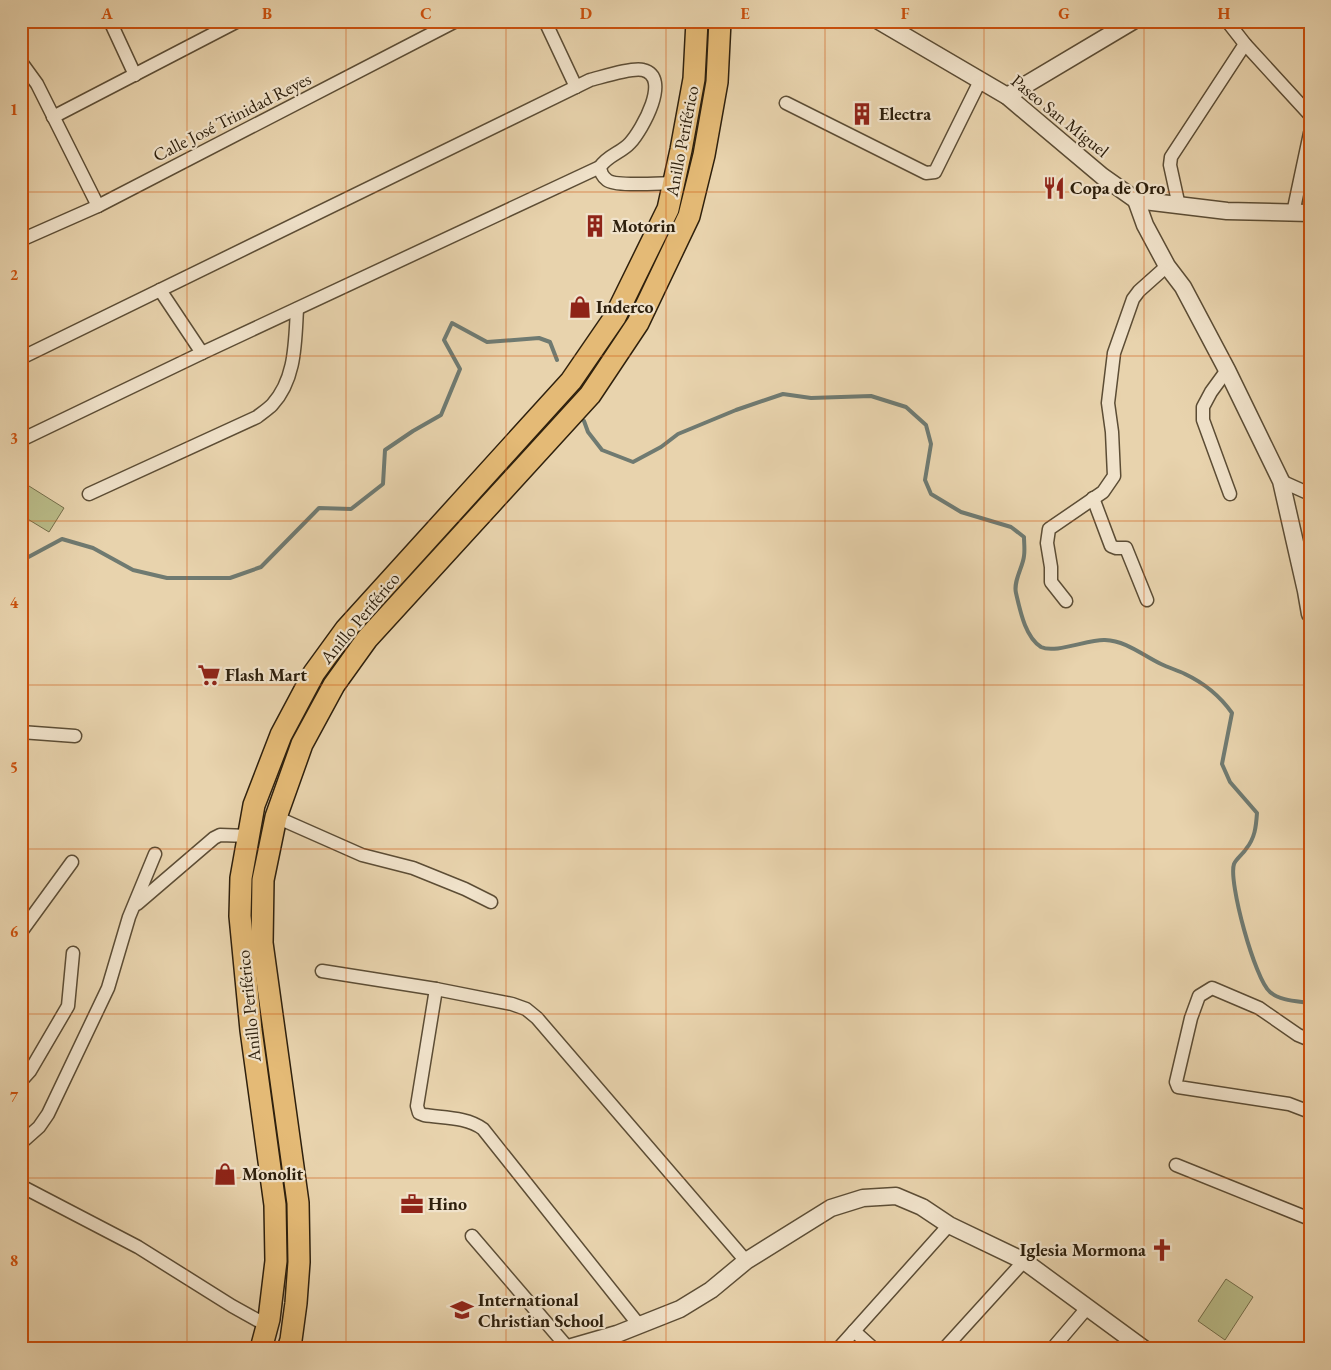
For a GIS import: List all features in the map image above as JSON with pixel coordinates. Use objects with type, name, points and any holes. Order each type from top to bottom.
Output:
[{"type":"highway","name":"Anillo Periférico","points":[[261,1349],[268,1326],[276,1261],[274,1205],[251,1030],[240,916],[240,878],[254,805],[282,735],[314,673],[346,629],[571,381],[615,317],[668,209],[694,79],[697,21]]},
{"type":"highway","name":"Anillo Periférico","points":[[292,1346],[299,1262],[298,1203],[262,943],[264,880],[276,817],[302,744],[334,685],[367,639],[590,395],[638,323],[690,216],[704,155],[717,82],[720,21]]},
{"type":"street","points":[[110,21],[136,75]]},
{"type":"street","points":[[53,117],[238,21]]},
{"type":"street","name":"Calle José Trinidad Reyes","points":[[21,240],[98,206],[456,21]]},
{"type":"street","points":[[545,21],[576,87]]},
{"type":"street","name":"Paseo San Miguel","points":[[879,21],[1008,96],[1102,176],[1136,200]]},
{"type":"street","points":[[1008,96],[1133,21]]},
{"type":"street","points":[[1227,21],[1245,44],[1310,115]]},
{"type":"street","points":[[1178,206],[1170,157],[1245,44]]},
{"type":"street","points":[[21,62],[37,84],[98,206]]},
{"type":"street","points":[[21,358],[590,80],[636,69],[644,70],[651,74],[656,81],[656,91],[638,134],[629,145],[605,160],[600,167],[21,440]]},
{"type":"street","points":[[786,103],[926,173],[933,173],[936,172],[980,81]]},
{"type":"street","points":[[1310,133],[1302,213],[1227,211],[1136,200],[1144,225],[1167,266],[1183,287],[1227,370],[1281,481],[1310,614]]},
{"type":"street","points":[[600,167],[601,175],[608,182],[618,184],[674,183]]},
{"type":"street","points":[[1066,601],[1051,582],[1047,544],[1049,529],[1103,492],[1114,476],[1112,432],[1108,403],[1114,353],[1133,299],[1139,291],[1167,266]]},
{"type":"street","points":[[160,290],[202,353]]},
{"type":"street","points":[[89,494],[257,417],[272,405],[281,393],[293,358],[297,309]]},
{"type":"street","points":[[1227,370],[1202,407],[1203,420],[1230,494]]},
{"type":"street","points":[[1281,481],[1310,494]]},
{"type":"street","points":[[1093,498],[1111,546],[1126,548],[1146,600]]},
{"type":"street","points":[[22,734],[75,736]]},
{"type":"street","points":[[276,817],[362,854],[413,868],[465,889],[490,902]]},
{"type":"street","points":[[135,905],[214,838],[220,835],[249,836]]},
{"type":"street","points":[[21,1143],[39,1127],[55,1101],[108,988],[129,916],[154,854]]},
{"type":"street","points":[[21,932],[72,862]]},
{"type":"street","points":[[21,1081],[30,1071],[68,1006],[73,953]]},
{"type":"street","points":[[322,971],[436,989],[526,1008],[538,1018],[746,1261]]},
{"type":"street","points":[[1310,1040],[1298,1035],[1259,1008],[1212,988],[1199,996],[1191,1018],[1176,1082],[1178,1087],[1289,1104],[1310,1112]]},
{"type":"street","points":[[436,989],[417,1106],[418,1112],[424,1115],[467,1120],[483,1129],[639,1325]]},
{"type":"street","points":[[1176,1165],[1310,1219]]},
{"type":"street","points":[[21,1186],[138,1247],[232,1306],[268,1326]]},
{"type":"street","points":[[472,1236],[566,1348],[617,1334],[680,1309],[712,1290],[746,1261],[831,1208],[863,1198],[896,1196],[922,1207],[949,1225],[1024,1261],[1144,1349]]},
{"type":"street","points":[[838,1349],[949,1225]]},
{"type":"street","points":[[944,1349],[1024,1261]]},
{"type":"street","points":[[1052,1349],[1087,1308]]},
{"type":"street","points":[[854,1331],[874,1349]]},
{"type":"green space","points":[[21,481],[64,508],[49,532],[21,515]]},
{"type":"green space","points":[[1226,1279],[1253,1297],[1225,1340],[1198,1321]]},
{"type":"waterway","points":[[21,561],[62,539],[93,548],[133,570],[167,578],[230,578],[261,567],[319,508],[351,509],[383,484],[385,450],[441,415],[460,369],[444,340],[452,323],[487,342],[539,338],[550,342],[557,360]]},
{"type":"waterway","points":[[584,421],[588,432],[602,450],[633,462],[661,447],[678,434],[736,410],[783,394],[811,398],[871,396],[906,407],[926,425],[931,444],[925,480],[931,494],[961,512],[1011,527],[1024,537],[1024,556],[1015,588],[1024,623],[1035,643],[1047,649],[1063,648],[1098,640],[1120,643],[1199,682],[1211,690],[1232,713],[1222,764],[1230,782],[1257,813],[1251,841],[1234,864],[1235,889],[1244,930],[1257,969],[1270,992],[1284,999],[1310,1003]]},
{"type":"place","name":"Electra","points":[[862,114]]},
{"type":"place","name":"Copa de Oro","points":[[1054,188]]},
{"type":"place","name":"Motorin","points":[[595,226]]},
{"type":"place","name":"Inderco","points":[[580,307]]},
{"type":"place","name":"Flash Mart","points":[[209,675]]},
{"type":"place","name":"Monolit","points":[[225,1174]]},
{"type":"place","name":"Hino","points":[[412,1204]]},
{"type":"place","name":"Iglesia Mormona","points":[[1162,1250]]},
{"type":"place","name":"International Christian School","points":[[462,1310]]}]
